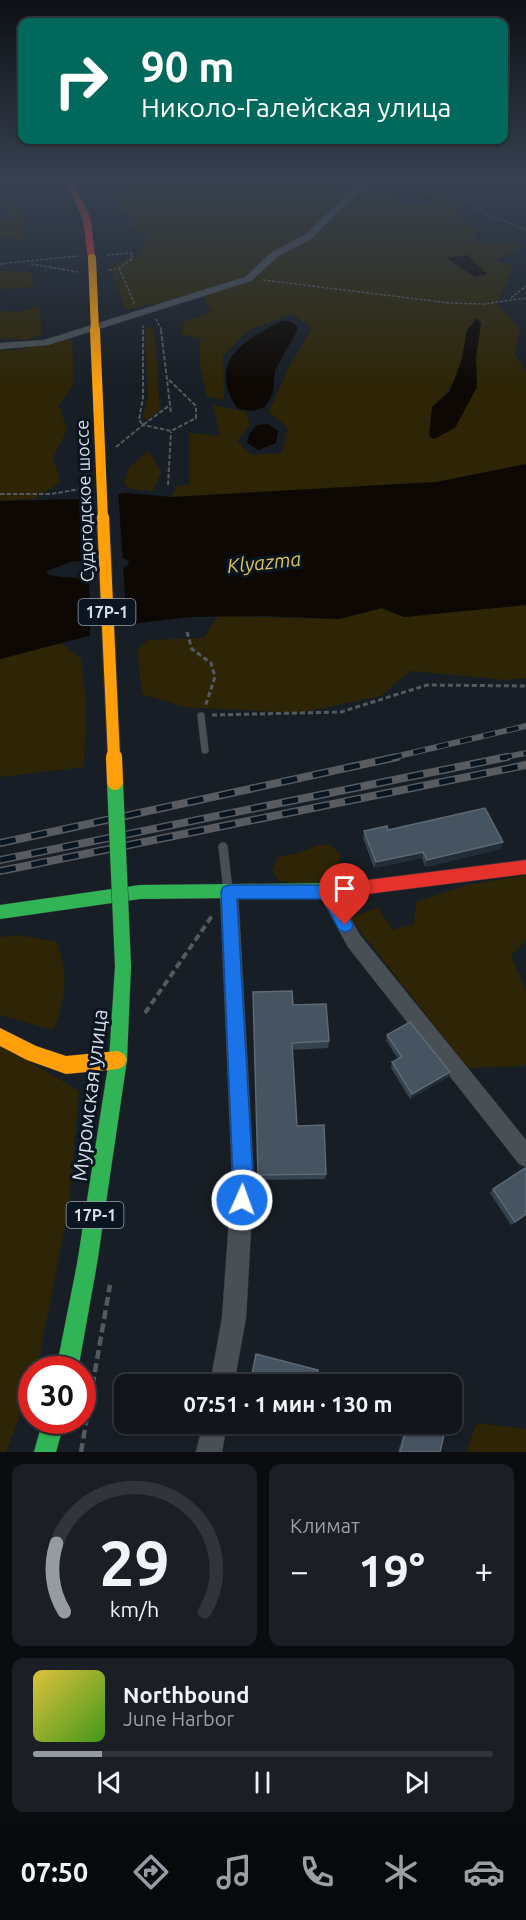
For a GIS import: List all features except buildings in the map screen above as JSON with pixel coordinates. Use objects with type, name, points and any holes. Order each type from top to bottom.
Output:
[{"type":"main road","name":"Судогодское шоссе","points":[[92,251],[123,966]]},
{"type":"main road","points":[[0,912],[140,891],[327,892],[456,878],[526,867]]},
{"type":"main road","name":"Муромская улица","points":[[70,1356],[87,1264],[118,1060],[123,966]]},
{"type":"main road","points":[[0,1037],[33,1054],[66,1065],[118,1060]]},
{"type":"main road","points":[[45,1452],[50,1434]]},
{"type":"street","points":[[0,346],[45,343],[248,279],[281,251]]},
{"type":"street","points":[[224,1374],[234,1318],[243,1178],[229,892]]},
{"type":"street","points":[[327,892],[354,941],[526,1157]]},
{"type":"street","points":[[209,1452],[213,1434]]},
{"type":"lane","points":[[201,716],[205,750]]},
{"type":"lane","points":[[223,847],[229,892]]},
{"type":"path","points":[[31,264],[59,257],[92,257],[132,253],[132,259],[115,270]]},
{"type":"path","points":[[0,264],[31,264],[67,270]]},
{"type":"path","points":[[119,268],[142,321],[143,398],[139,420],[143,425],[165,433],[196,418],[196,406],[167,378]]},
{"type":"path","points":[[248,279],[450,303],[484,304],[526,298]]},
{"type":"path","points":[[509,300],[526,286]]},
{"type":"path","points":[[150,310],[161,327],[171,413]]},
{"type":"path","points":[[113,450],[170,405]]},
{"type":"path","points":[[168,485],[171,432]]},
{"type":"path","points":[[0,494],[51,494],[90,486]]},
{"type":"path","points":[[187,632],[192,649],[211,663],[215,677],[212,693],[201,716],[341,712],[428,685],[526,686]]},
{"type":"path","points":[[145,1013],[201,933]]},
{"type":"shaded area","points":[[140,251],[514,251],[496,260],[514,266],[497,303],[520,328],[515,355],[526,371],[526,464],[436,482],[172,497],[176,487],[190,484],[189,433],[220,436],[213,405],[246,412],[250,425],[237,441],[252,455],[282,453],[288,428],[269,412],[289,367],[312,328],[292,314],[247,331],[223,356],[224,400],[207,397],[200,365],[200,338],[180,334],[184,322],[211,313],[203,293],[125,310],[111,267],[138,255]],"holes":[[[481,324],[476,358],[477,387],[429,436],[432,407],[448,390],[457,373],[467,330]]]},
{"type":"shaded area","points":[[0,271],[32,272],[33,287],[0,289]]},
{"type":"shaded area","points":[[39,306],[42,335],[25,340],[0,338],[0,311],[21,312]]},
{"type":"shaded area","points":[[145,327],[152,327],[155,338],[160,410],[147,420],[143,417],[148,397]]},
{"type":"shaded area","points":[[72,339],[74,383],[59,405],[67,430],[53,458],[61,482],[36,498],[0,501],[0,350],[15,350]]},
{"type":"shaded area","points":[[149,451],[161,472],[153,491],[132,489],[124,484],[129,467]]},
{"type":"shaded area","points":[[526,605],[526,678],[506,680],[410,671],[381,696],[299,713],[185,707],[142,694],[137,650],[148,640],[204,638],[218,616],[339,619],[382,608],[404,617]]},
{"type":"shaded area","points":[[60,642],[81,659],[86,702],[84,767],[0,777],[0,659]]},
{"type":"shaded area","points":[[318,845],[330,845],[341,854],[337,867],[316,885],[278,881],[272,870],[278,857],[299,853]]},
{"type":"shaded area","points":[[526,875],[526,940],[511,956],[526,991],[526,1064],[468,1068],[350,918],[378,907],[392,930],[414,924],[416,902],[467,885]]},
{"type":"shaded area","points":[[19,935],[57,942],[63,965],[64,986],[61,1007],[53,1030],[0,1015],[0,937]]},
{"type":"shaded area","points":[[0,1044],[79,1091],[69,1205],[40,1356],[18,1356],[18,1421],[6,1452],[0,1452]]},
{"type":"shaded area","points":[[477,1423],[526,1429],[526,1452],[466,1452]]},
{"type":"water","points":[[467,255],[487,274],[475,277],[447,258]]},
{"type":"water","points":[[477,318],[481,323],[476,358],[477,387],[455,428],[434,439],[429,436],[432,407],[450,391],[462,359],[467,330]]},
{"type":"water","points":[[282,321],[290,321],[297,326],[297,331],[275,370],[273,393],[265,407],[252,411],[238,409],[229,392],[226,378],[228,365],[243,344]]},
{"type":"water","points":[[268,424],[278,431],[276,443],[258,450],[247,443],[249,434],[257,425]]},
{"type":"water","name":"Klyazma","points":[[526,464],[526,605],[404,617],[382,608],[339,619],[264,616],[190,617],[139,623],[0,659],[0,501],[84,499],[126,493],[172,497],[436,482]],"holes":[[[120,557],[129,561],[128,565],[111,573],[89,577],[47,574],[47,571],[70,562]]]},
{"type":"pier","points":[[118,491],[123,561],[88,563],[87,496]]},
{"type":"pier","points":[[123,565],[127,629],[90,638],[89,572]]},
{"type":"railway","points":[[390,758],[526,726]]},
{"type":"railway","points":[[500,758],[526,753]]},
{"type":"railway","points":[[0,843],[397,757]]},
{"type":"railway","points":[[0,860],[507,757]]},
{"type":"railway","points":[[0,871],[526,765]]},
{"type":"traffic: fast","points":[[115,782],[123,966]]},
{"type":"traffic: fast","points":[[0,912],[140,892],[344,890]]},
{"type":"traffic: fast","points":[[70,1356],[87,1264],[118,1060],[123,966]]},
{"type":"traffic: fast","points":[[45,1452],[50,1434]]},
{"type":"traffic: slow","points":[[92,258],[115,782]]},
{"type":"traffic: slow","points":[[0,1037],[33,1054],[66,1065],[118,1060]]},
{"type":"traffic: jam","points":[[91,251],[92,258]]},
{"type":"traffic: jam","points":[[344,890],[526,867]]},
{"type":"route","points":[[242,1200],[243,1178],[229,892],[327,892],[345,925]]}]
